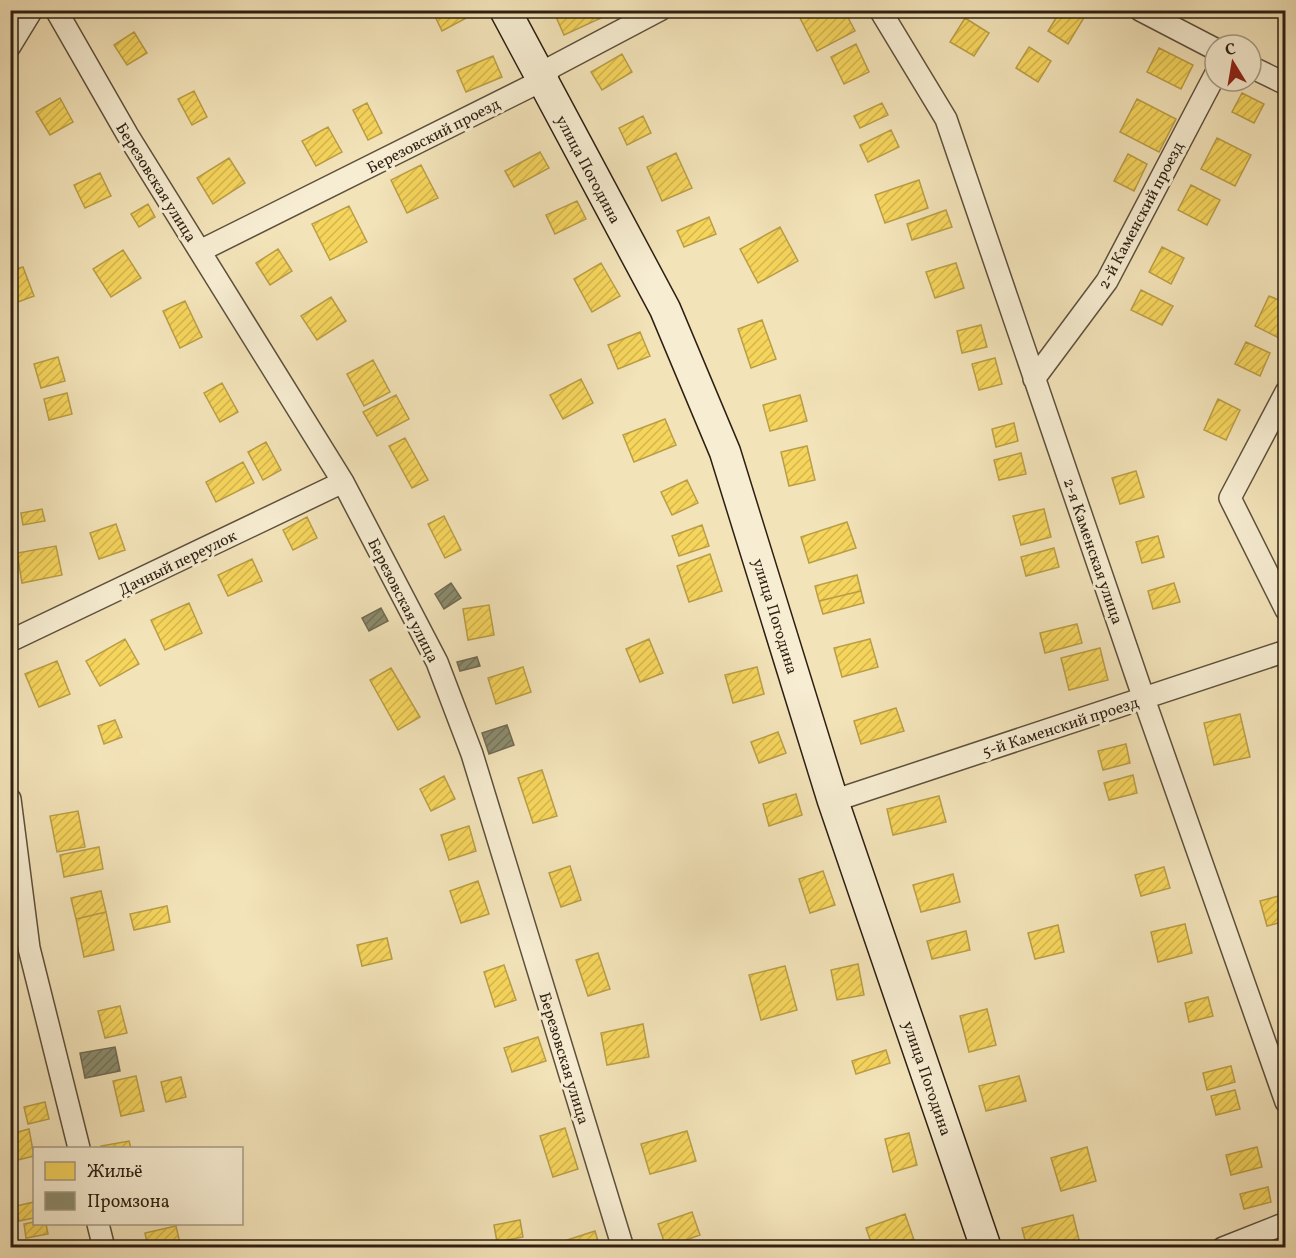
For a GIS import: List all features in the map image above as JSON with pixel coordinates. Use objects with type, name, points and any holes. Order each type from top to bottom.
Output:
[{"type":"street","points":[[10,46],[32,10]]},
{"type":"street","name":"Березовская улица","points":[[56,10],[127,134],[344,482],[437,662],[472,754],[623,1248]]},
{"type":"street","name":"улица Погодина","points":[[505,10],[665,309],[726,452],[833,801],[986,1248]]},
{"type":"street","name":"Березовский проезд","points":[[200,251],[541,81],[552,67],[660,10]]},
{"type":"street","name":"2-я Каменская улица","points":[[880,10],[946,119],[1144,699],[1286,1102]]},
{"type":"street","points":[[1140,10],[1203,43]]},
{"type":"street","points":[[1263,73],[1286,84]]},
{"type":"street","name":"2-й Каменский проезд","points":[[1034,379],[1107,281],[1206,93]]},
{"type":"street","points":[[1286,392],[1230,498],[1286,610]]},
{"type":"street","name":"Дачный переулок","points":[[10,641],[344,482]]},
{"type":"street","name":"5-й Каменский проезд","points":[[833,801],[1286,651]]},
{"type":"street","points":[[10,799],[29,948],[79,1147]]},
{"type":"street","points":[[1223,1248],[1286,1223]]},
{"type":"street","points":[[98,1225],[105,1248]]},
{"type":"building: Жильё","points":[[432,10],[470,10],[472,15],[442,31]]},
{"type":"building: Жильё","points":[[553,10],[595,10],[599,19],[564,35]]},
{"type":"building: Жильё","points":[[595,10],[618,10],[599,19]]},
{"type":"building: Жильё","points":[[816,10],[844,10],[855,31],[817,51],[800,18]]},
{"type":"building: Жильё","points":[[1061,10],[1088,11],[1068,44],[1048,31]]},
{"type":"building: Жильё","points":[[965,18],[989,33],[974,56],[950,42]]},
{"type":"building: Жильё","points":[[134,32],[147,53],[127,65],[114,45]]},
{"type":"building: Жильё","points":[[856,44],[869,72],[844,84],[831,57]]},
{"type":"building: Жильё","points":[[1029,47],[1051,61],[1038,82],[1016,68]]},
{"type":"building: Жильё","points":[[1159,48],[1193,65],[1181,89],[1147,72]]},
{"type":"building: Жильё","points":[[622,54],[632,72],[602,90],[591,72]]},
{"type":"building: Жильё","points":[[493,56],[502,77],[466,92],[457,71]]},
{"type":"building: Жильё","points":[[194,91],[207,117],[192,125],[178,99]]},
{"type":"building: Жильё","points":[[1242,93],[1264,104],[1254,123],[1232,112]]},
{"type":"building: Жильё","points":[[60,98],[73,122],[50,135],[36,112]]},
{"type":"building: Жильё","points":[[1137,99],[1176,119],[1159,152],[1120,132]]},
{"type":"building: Жильё","points":[[367,103],[382,133],[368,140],[353,110]]},
{"type":"building: Жильё","points":[[882,103],[888,115],[860,128],[854,116]]},
{"type":"building: Жильё","points":[[643,116],[651,133],[627,145],[619,128]]},
{"type":"building: Жильё","points":[[328,127],[342,152],[316,166],[302,141]]},
{"type":"building: Жильё","points":[[891,130],[899,147],[868,162],[860,145]]},
{"type":"building: Жильё","points":[[1217,138],[1251,155],[1235,186],[1201,169]]},
{"type":"building: Жильё","points":[[540,152],[549,168],[514,187],[505,171]]},
{"type":"building: Жильё","points":[[676,153],[692,188],[662,201],[647,167]]},
{"type":"building: Жильё","points":[[1128,154],[1147,164],[1134,191],[1114,181]]},
{"type":"building: Жильё","points":[[229,158],[245,183],[213,204],[197,178]]},
{"type":"building: Жильё","points":[[421,165],[438,198],[407,213],[391,180]]},
{"type":"building: Жильё","points":[[100,173],[111,196],[85,208],[74,185]]},
{"type":"building: Жильё","points":[[919,180],[928,208],[885,223],[875,195]]},
{"type":"building: Жильё","points":[[1191,185],[1220,200],[1207,225],[1178,210]]},
{"type":"building: Жильё","points":[[577,201],[586,219],[555,234],[546,215]]},
{"type":"building: Жильё","points":[[148,204],[155,217],[139,227],[131,214]]},
{"type":"building: Жильё","points":[[349,206],[367,242],[330,260],[312,224]]},
{"type":"building: Жильё","points":[[946,210],[952,227],[912,240],[907,224]]},
{"type":"building: Жильё","points":[[709,217],[716,234],[684,247],[677,231]]},
{"type":"building: Жильё","points":[[780,227],[798,261],[758,283],[740,249]]},
{"type":"building: Жильё","points":[[1162,247],[1184,258],[1171,284],[1149,272]]},
{"type":"building: Жильё","points":[[278,249],[292,271],[270,285],[256,263]]},
{"type":"building: Жильё","points":[[123,250],[141,278],[111,297],[93,269]]},
{"type":"building: Жильё","points":[[601,263],[620,296],[592,312],[574,279]]},
{"type":"building: Жильё","points":[[956,263],[964,288],[935,298],[926,272]]},
{"type":"building: Жильё","points":[[23,267],[34,296],[10,305],[10,271]]},
{"type":"building: Жильё","points":[[1141,290],[1173,306],[1162,325],[1131,310]]},
{"type":"building: Жильё","points":[[1269,296],[1286,303],[1286,330],[1281,339],[1255,326]]},
{"type":"building: Жильё","points":[[331,297],[346,321],[317,340],[301,316]]},
{"type":"building: Жильё","points":[[185,301],[202,337],[180,348],[163,311]]},
{"type":"building: Жильё","points":[[762,320],[776,359],[751,368],[738,329]]},
{"type":"building: Жильё","points":[[981,325],[987,347],[962,353],[957,331]]},
{"type":"building: Жильё","points":[[640,332],[650,356],[618,369],[608,345]]},
{"type":"building: Жильё","points":[[1246,342],[1270,353],[1260,376],[1235,364]]},
{"type":"building: Жильё","points":[[58,357],[65,381],[41,388],[34,364]]},
{"type":"building: Жильё","points":[[995,358],[1002,384],[979,390],[972,364]]},
{"type":"building: Жильё","points":[[373,360],[390,392],[364,406],[347,374]]},
{"type":"building: Жильё","points":[[581,379],[593,403],[563,419],[550,395]]},
{"type":"building: Жильё","points":[[222,383],[238,412],[220,422],[204,393]]},
{"type":"building: Жильё","points":[[67,393],[72,414],[49,420],[44,399]]},
{"type":"building: Жильё","points":[[396,395],[409,419],[377,436],[363,412]]},
{"type":"building: Жильё","points":[[800,395],[807,421],[770,431],[763,405]]},
{"type":"building: Жильё","points":[[1218,399],[1240,410],[1226,440],[1204,430]]},
{"type":"building: Жильё","points":[[665,419],[676,445],[634,462],[623,435]]},
{"type":"building: Жильё","points":[[1014,423],[1018,441],[996,447],[992,429]]},
{"type":"building: Жильё","points":[[405,438],[428,480],[412,488],[389,446]]},
{"type":"building: Жильё","points":[[266,442],[281,470],[263,480],[248,452]]},
{"type":"building: Жильё","points":[[807,446],[815,480],[789,486],[781,452]]},
{"type":"building: Жильё","points":[[1021,453],[1026,474],[999,480],[994,460]]},
{"type":"building: Жильё","points":[[243,462],[254,483],[216,502],[206,482]]},
{"type":"building: Жильё","points":[[1136,471],[1144,497],[1120,504],[1112,478]]},
{"type":"building: Жильё","points":[[687,480],[698,503],[672,515],[661,492]]},
{"type":"building: Жильё","points":[[42,509],[45,521],[23,525],[21,513]]},
{"type":"building: Жильё","points":[[1044,509],[1051,537],[1021,545],[1013,516]]},
{"type":"building: Жильё","points":[[444,516],[461,550],[445,558],[428,524]]},
{"type":"building: Жильё","points":[[307,517],[317,538],[293,550],[283,530]]},
{"type":"building: Жильё","points":[[847,522],[856,548],[809,563],[801,537]]},
{"type":"building: Жильё","points":[[116,524],[125,550],[99,559],[90,533]]},
{"type":"building: Жильё","points":[[702,525],[709,546],[679,556],[672,536]]},
{"type":"building: Жильё","points":[[1158,536],[1164,557],[1142,563],[1136,542]]},
{"type":"building: Жильё","points":[[56,546],[62,575],[22,583],[17,553]]},
{"type":"building: Жильё","points":[[1054,548],[1059,567],[1026,576],[1021,557]]},
{"type":"building: Жильё","points":[[710,554],[722,591],[689,602],[677,566]]},
{"type":"building: Жильё","points":[[252,559],[262,581],[228,596],[218,575]]},
{"type":"building: Жильё","points":[[857,575],[861,591],[819,601],[815,586]]},
{"type":"building: Жильё","points":[[1174,583],[1180,602],[1153,609],[1148,591]]},
{"type":"building: Жильё","points":[[861,591],[864,603],[823,614],[819,601]]},
{"type":"building: Жильё","points":[[189,603],[202,633],[165,650],[151,620]]},
{"type":"building: Жильё","points":[[489,605],[494,635],[468,640],[463,609]]},
{"type":"building: Жильё","points":[[1077,624],[1082,643],[1045,653],[1040,633]]},
{"type":"building: Жильё","points":[[125,639],[139,664],[100,686],[86,661]]},
{"type":"building: Жильё","points":[[649,639],[663,673],[640,682],[626,649]]},
{"type":"building: Жильё","points":[[870,639],[878,667],[842,677],[834,648]]},
{"type":"building: Жильё","points":[[1100,648],[1108,680],[1069,690],[1061,658]]},
{"type":"building: Жильё","points":[[57,661],[70,694],[39,707],[25,674]]},
{"type":"building: Жильё","points":[[523,667],[531,692],[496,704],[488,678]]},
{"type":"building: Жильё","points":[[757,667],[764,694],[733,703],[725,675]]},
{"type":"building: Жильё","points":[[391,668],[420,717],[398,730],[370,680]]},
{"type":"building: Жильё","points":[[896,708],[904,731],[861,744],[854,721]]},
{"type":"building: Жильё","points":[[1240,714],[1250,757],[1214,765],[1204,723]]},
{"type":"building: Жильё","points":[[115,720],[122,737],[104,744],[98,726]]},
{"type":"building: Жильё","points":[[778,732],[786,753],[759,763],[751,742]]},
{"type":"building: Жильё","points":[[1126,744],[1130,763],[1103,770],[1098,751]]},
{"type":"building: Жильё","points":[[542,770],[557,816],[533,823],[518,778]]},
{"type":"building: Жильё","points":[[1133,775],[1137,793],[1109,800],[1104,783]]},
{"type":"building: Жильё","points":[[444,776],[455,799],[431,811],[420,789]]},
{"type":"building: Жильё","points":[[796,794],[802,815],[769,826],[763,804]]},
{"type":"building: Жильё","points":[[939,796],[946,822],[893,835],[887,809]]},
{"type":"building: Жильё","points":[[78,811],[85,847],[57,852],[50,816]]},
{"type":"building: Жильё","points":[[469,826],[476,851],[449,860],[441,835]]},
{"type":"building: Жильё","points":[[99,847],[103,869],[64,877],[60,855]]},
{"type":"building: Жильё","points":[[570,866],[581,900],[561,907],[549,873]]},
{"type":"building: Жильё","points":[[1164,867],[1170,888],[1141,896],[1135,875]]},
{"type":"building: Жильё","points":[[823,871],[835,905],[810,913],[799,879]]},
{"type":"building: Жильё","points":[[953,874],[960,902],[921,912],[913,885]]},
{"type":"building: Жильё","points":[[478,881],[489,914],[461,923],[450,891]]},
{"type":"building: Жильё","points":[[101,891],[106,912],[76,919],[71,898]]},
{"type":"building: Жильё","points":[[1286,894],[1286,921],[1267,926],[1260,901]]},
{"type":"building: Жильё","points":[[167,906],[170,922],[134,930],[130,914]]},
{"type":"building: Жильё","points":[[106,912],[114,950],[84,957],[76,919]]},
{"type":"building: Жильё","points":[[1185,924],[1192,953],[1158,962],[1151,932]]},
{"type":"building: Жильё","points":[[1058,925],[1064,952],[1035,959],[1028,933]]},
{"type":"building: Жильё","points":[[966,931],[970,950],[932,959],[927,941]]},
{"type":"building: Жильё","points":[[387,938],[392,959],[362,966],[357,945]]},
{"type":"building: Жильё","points":[[598,953],[610,989],[588,996],[576,960]]},
{"type":"building: Жильё","points":[[858,964],[864,995],[837,1000],[831,970]]},
{"type":"building: Жильё","points":[[504,965],[516,1000],[495,1007],[484,972]]},
{"type":"building: Жильё","points":[[785,966],[797,1010],[761,1020],[749,975]]},
{"type":"building: Жильё","points":[[1208,997],[1213,1016],[1189,1022],[1185,1003]]},
{"type":"building: Жильё","points":[[120,1006],[127,1033],[105,1038],[98,1011]]},
{"type":"building: Жильё","points":[[987,1009],[996,1045],[969,1052],[960,1016]]},
{"type":"building: Жильё","points":[[643,1024],[649,1057],[607,1065],[601,1033]]},
{"type":"building: Жильё","points":[[538,1037],[546,1061],[512,1072],[504,1048]]},
{"type":"building: Жильё","points":[[886,1050],[890,1063],[856,1074],[852,1061]]},
{"type":"building: Жильё","points":[[10,1060],[17,1085],[10,1087]]},
{"type":"building: Жильё","points":[[1231,1066],[1235,1082],[1207,1090],[1203,1073]]},
{"type":"building: Жильё","points":[[136,1076],[144,1111],[121,1116],[113,1081]]},
{"type":"building: Жильё","points":[[1019,1076],[1026,1101],[986,1111],[979,1086]]},
{"type":"building: Жильё","points":[[181,1077],[186,1097],[166,1102],[161,1082]]},
{"type":"building: Жильё","points":[[1235,1090],[1240,1109],[1216,1115],[1211,1096]]},
{"type":"building: Жильё","points":[[45,1102],[49,1119],[28,1124],[24,1107]]},
{"type":"building: Жильё","points":[[565,1128],[578,1169],[553,1177],[540,1136]]},
{"type":"building: Жильё","points":[[29,1129],[33,1156],[10,1162],[10,1134]]},
{"type":"building: Жильё","points":[[687,1131],[696,1161],[650,1174],[641,1144]]},
{"type":"building: Жильё","points":[[909,1133],[917,1165],[893,1172],[885,1139]]},
{"type":"building: Жильё","points":[[129,1141],[131,1147],[102,1147]]},
{"type":"building: Жильё","points":[[1087,1147],[1096,1181],[1061,1191],[1051,1158]]},
{"type":"building: Жильё","points":[[1257,1147],[1262,1167],[1231,1175],[1226,1155]]},
{"type":"building: Жильё","points":[[1268,1187],[1271,1202],[1244,1209],[1240,1194]]},
{"type":"building: Жильё","points":[[33,1202],[33,1218],[19,1221],[16,1206]]},
{"type":"building: Жильё","points":[[692,1212],[700,1235],[666,1247],[658,1224]]},
{"type":"building: Жильё","points":[[905,1214],[914,1240],[894,1248],[873,1248],[866,1228]]},
{"type":"building: Жильё","points":[[1073,1215],[1081,1248],[1027,1248],[1022,1228]]},
{"type":"building: Жильё","points":[[520,1220],[523,1237],[497,1242],[494,1225]]},
{"type":"building: Жильё","points":[[33,1222],[33,1225],[46,1225],[48,1234],[26,1238],[24,1224]]},
{"type":"building: Жильё","points":[[176,1226],[181,1248],[148,1248],[145,1233]]},
{"type":"building: Жильё","points":[[595,1231],[600,1248],[560,1248],[558,1243]]},
{"type":"building: Промзона","points":[[451,583],[461,598],[444,609],[435,594]]},
{"type":"building: Промзона","points":[[381,608],[388,621],[369,631],[362,618]]},
{"type":"building: Промзона","points":[[477,657],[480,666],[460,671],[457,662]]},
{"type":"building: Промзона","points":[[507,725],[514,745],[489,754],[482,733]]},
{"type":"building: Промзона","points":[[115,1047],[120,1071],[85,1078],[80,1053]]}]
